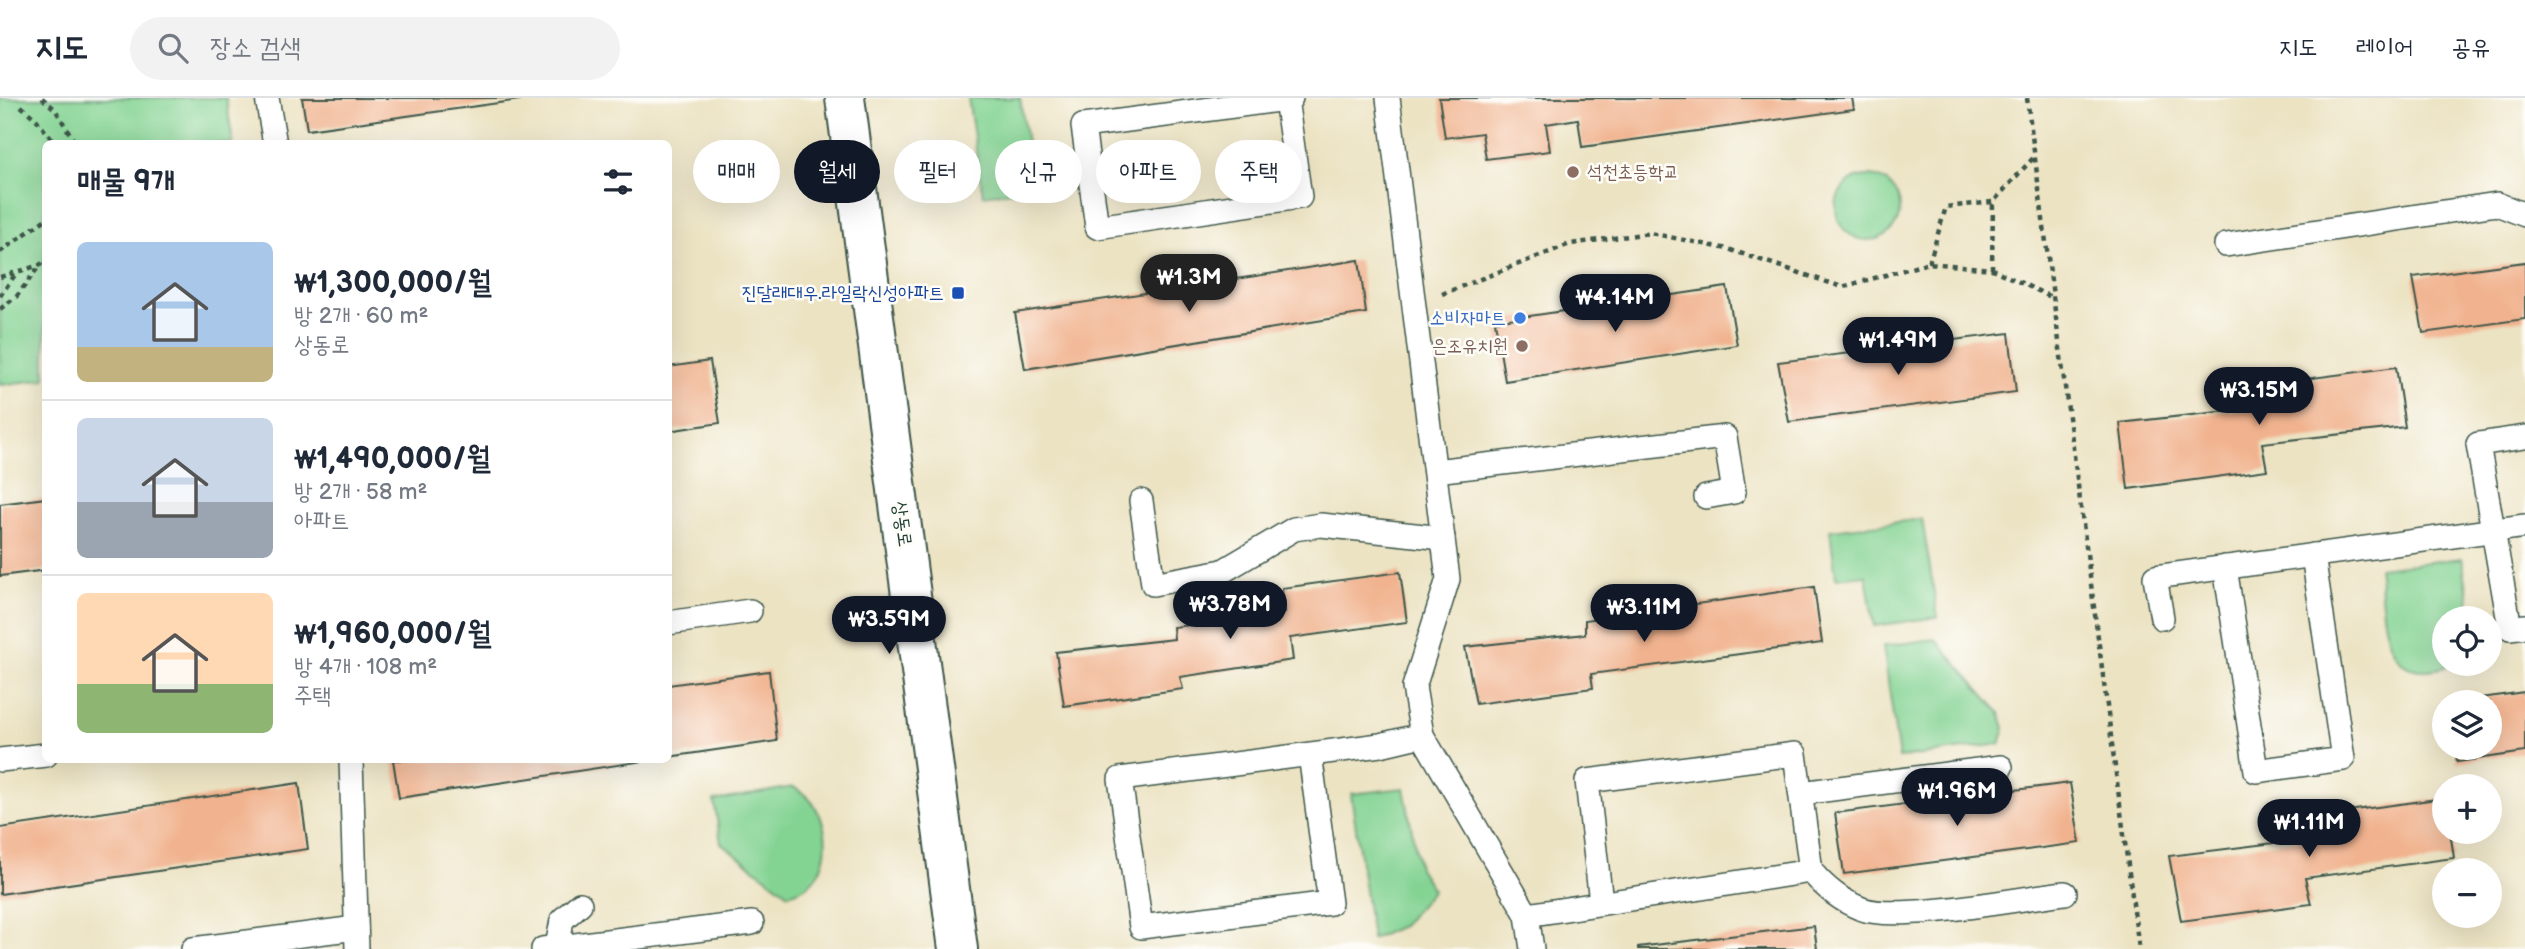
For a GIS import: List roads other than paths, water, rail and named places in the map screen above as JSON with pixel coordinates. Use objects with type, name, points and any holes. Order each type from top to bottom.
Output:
[{"type":"street","name":"상동로","points":[[845,98],[958,949]]},
{"type":"lane","points":[[267,98],[274,140]]},
{"type":"lane","points":[[1288,98],[1300,197],[1097,227],[1083,126],[1288,98]]},
{"type":"lane","points":[[1388,98],[1448,579],[1414,687],[1422,734],[1527,915],[1532,949]]},
{"type":"lane","points":[[2226,245],[2497,204],[2525,215]]},
{"type":"lane","points":[[1435,471],[1725,437],[1734,492],[1706,497]]},
{"type":"lane","points":[[2525,437],[2478,444],[2510,628],[2525,626]]},
{"type":"lane","points":[[1140,501],[1153,584],[1223,571],[1294,529],[1321,525],[1443,538]]},
{"type":"lane","points":[[2162,618],[2155,577],[2525,526]]},
{"type":"lane","points":[[2225,567],[2256,771],[2343,759],[2313,555]]},
{"type":"lane","points":[[672,622],[751,611]]},
{"type":"lane","points":[[1310,754],[1330,903],[1141,927],[1121,779],[1310,754],[1380,745],[1422,734]]},
{"type":"lane","points":[[1601,901],[1587,781],[1795,754],[1811,871],[1827,890],[1839,897],[1863,909],[1893,914],[2065,893]]},
{"type":"lane","points":[[0,760],[42,755]]},
{"type":"lane","points":[[193,949],[356,939],[351,763]]},
{"type":"lane","points":[[1801,793],[2001,767]]},
{"type":"lane","points":[[1527,915],[1601,901],[1811,871]]},
{"type":"lane","points":[[550,948],[562,920],[580,904]]},
{"type":"lane","points":[[550,948],[752,923]]},
{"type":"place","name":"석천초등학교","points":[[1573,172]]},
{"type":"place","name":"진달래대우.라일락신성아파트","points":[[958,293]]},
{"type":"place","name":"소비자마트","points":[[1520,318]]},
{"type":"place","name":"은조유치원","points":[[1522,346]]}]
